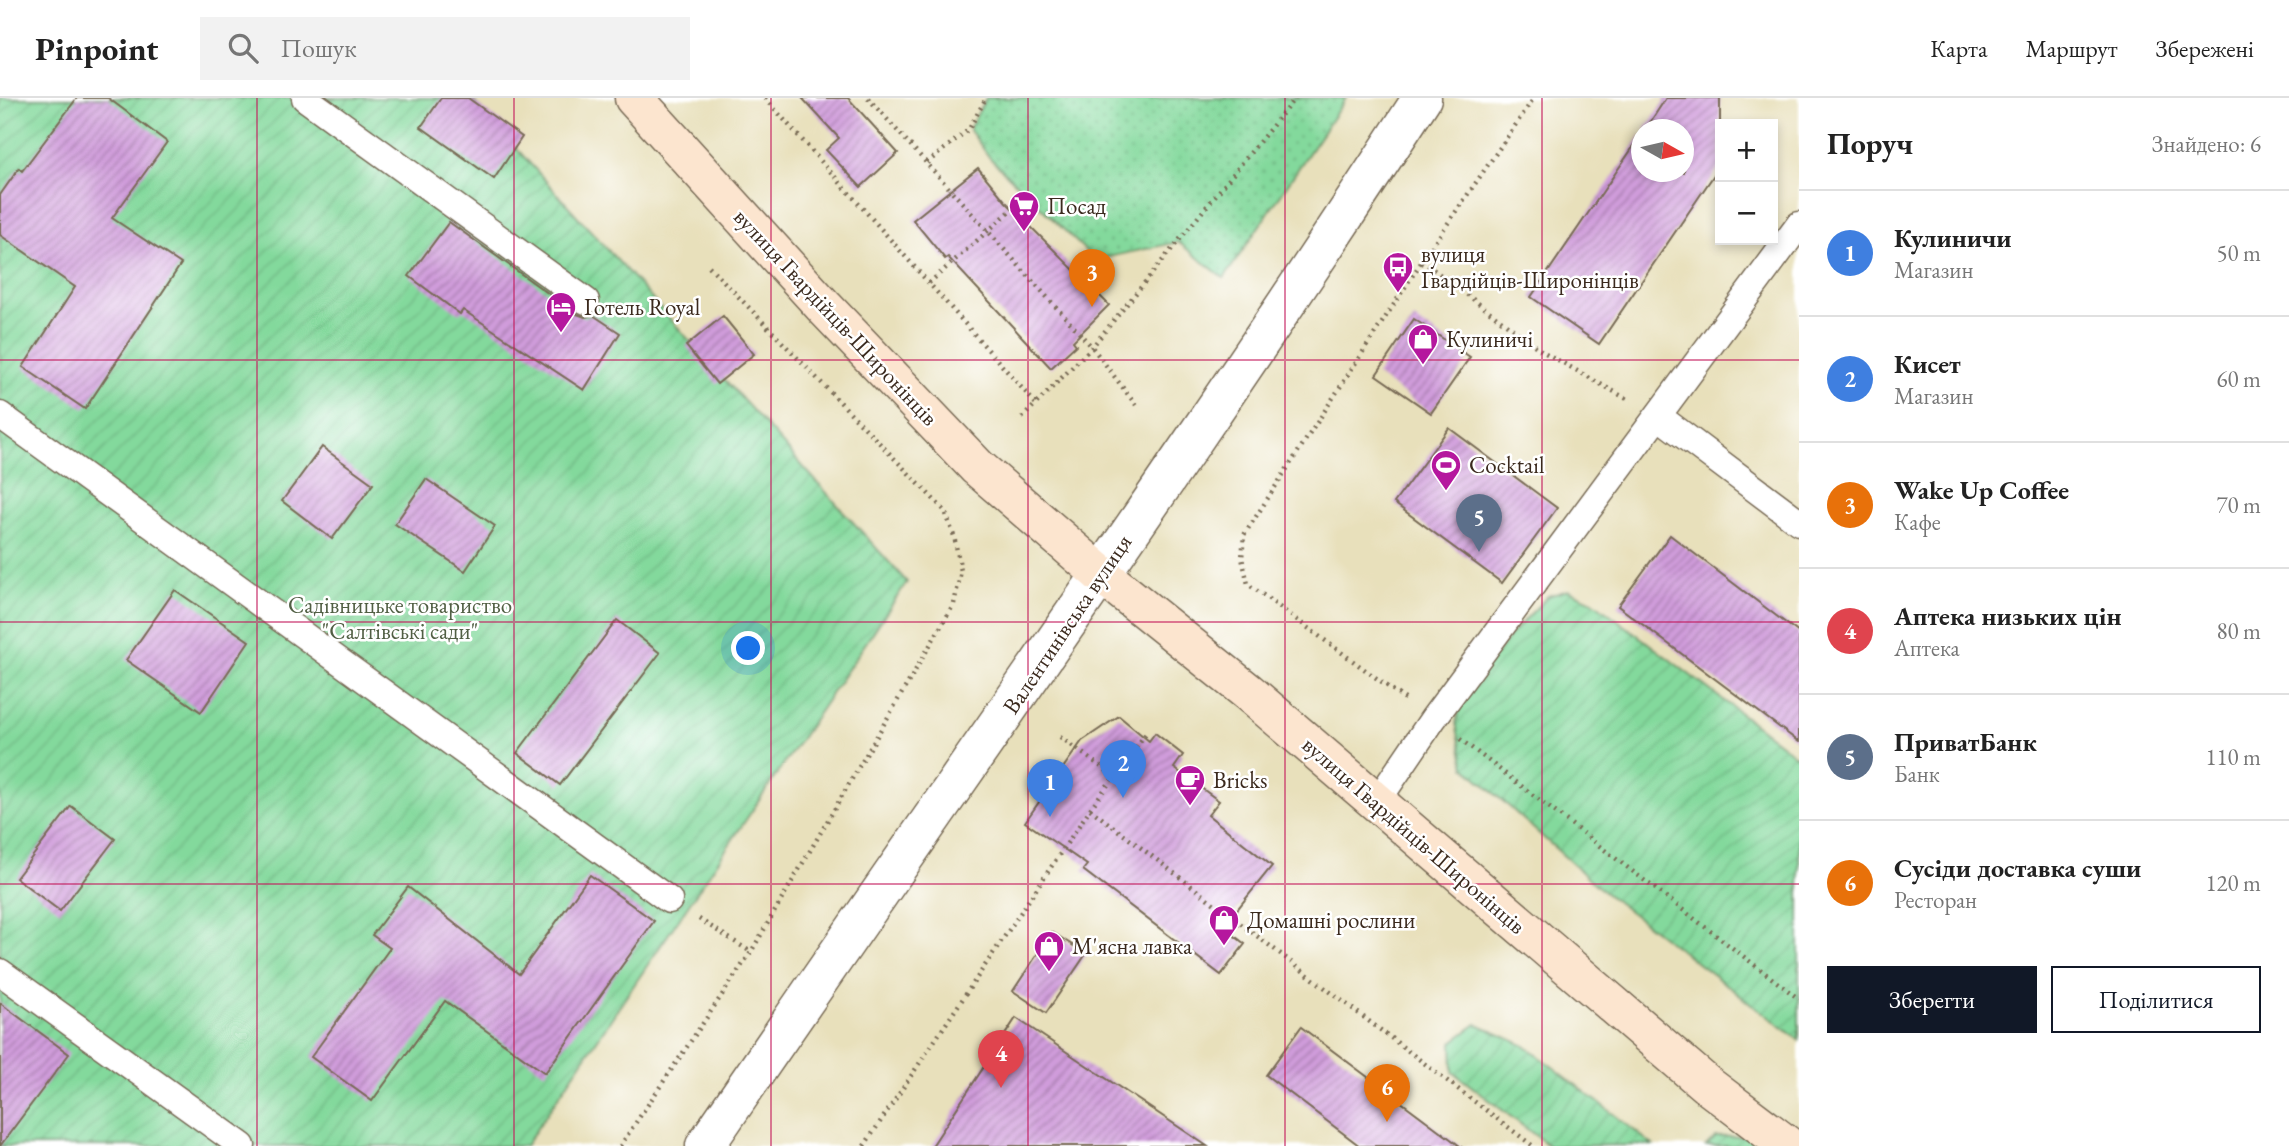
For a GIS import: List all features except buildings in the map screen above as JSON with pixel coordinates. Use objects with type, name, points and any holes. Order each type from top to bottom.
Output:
[{"type":"main road","name":"вулиця Гвардійців-Широнінців","points":[[634,98],[825,307],[977,467],[1102,575],[1248,692],[1706,1084],[1787,1146]]},
{"type":"street","name":"Валентинівська вулиця","points":[[705,1146],[840,948],[1013,705],[1331,239],[1423,98]]},
{"type":"lane","points":[[305,98],[586,301]]},
{"type":"lane","points":[[1376,803],[1433,719],[1799,225]]},
{"type":"lane","points":[[0,415],[669,900]]},
{"type":"lane","points":[[1658,416],[1799,522]]},
{"type":"lane","points":[[0,972],[242,1146]]},
{"type":"path","points":[[765,98],[1036,404]]},
{"type":"path","points":[[868,98],[1092,347],[1136,405]]},
{"type":"path","points":[[927,163],[969,130],[986,98]]},
{"type":"path","points":[[1022,418],[1092,347],[1295,98]]},
{"type":"path","points":[[1534,98],[1422,261],[1244,535],[1242,558],[1248,584],[1433,719],[1799,999]]},
{"type":"path","points":[[929,283],[1016,206]]},
{"type":"path","points":[[1422,261],[1542,351],[1658,416]]},
{"type":"path","points":[[620,1146],[751,953],[954,604],[961,571],[954,536],[945,511],[706,263]]},
{"type":"path","points":[[864,1146],[1090,809],[1147,732]]},
{"type":"path","points":[[1060,737],[1114,776]]},
{"type":"path","points":[[1090,809],[1533,1146]]},
{"type":"path","points":[[669,900],[751,953]]},
{"type":"green space","name":"Садівницьке товариство \"Салтівські сади\"","points":[[0,98],[471,98],[907,582],[525,1146],[0,1146]]},
{"type":"green space","points":[[986,98],[1346,98],[1224,278],[1178,242],[1095,260],[990,158],[969,129]]},
{"type":"green space","points":[[1568,590],[1593,601],[1799,758],[1799,1040],[1604,892],[1465,767],[1456,723],[1460,705],[1512,633],[1548,596]]},
{"type":"green space","points":[[1477,1024],[1526,1046],[1653,1145],[1549,1146],[1453,1072],[1452,1042]]},
{"type":"green space","points":[[1751,1136],[1763,1146],[1706,1146],[1716,1137]]},
{"type":"place","name":"Посад","points":[[1024,233]]},
{"type":"place","name":"вулиця Гвардійців-Широнінців","points":[[1398,294]]},
{"type":"place","name":"Wake Up Coffee","points":[[1092,307]]},
{"type":"place","name":"Готель Royal","points":[[561,334]]},
{"type":"place","name":"Кулиничі","points":[[1423,366]]},
{"type":"place","name":"Cocktail","points":[[1446,492]]},
{"type":"place","name":"ПриватБанк","points":[[1479,552]]},
{"type":"place","name":"Кисет","points":[[1123,798]]},
{"type":"place","name":"Bricks","points":[[1190,807]]},
{"type":"place","name":"Кулиничи","points":[[1050,817]]},
{"type":"place","name":"Домашні рослини","points":[[1224,947]]},
{"type":"place","name":"М'ясна лавка","points":[[1049,973]]},
{"type":"place","name":"Аптека низьких цін","points":[[1001,1088]]},
{"type":"place","name":"Сусіди доставка суши","points":[[1387,1122]]}]
